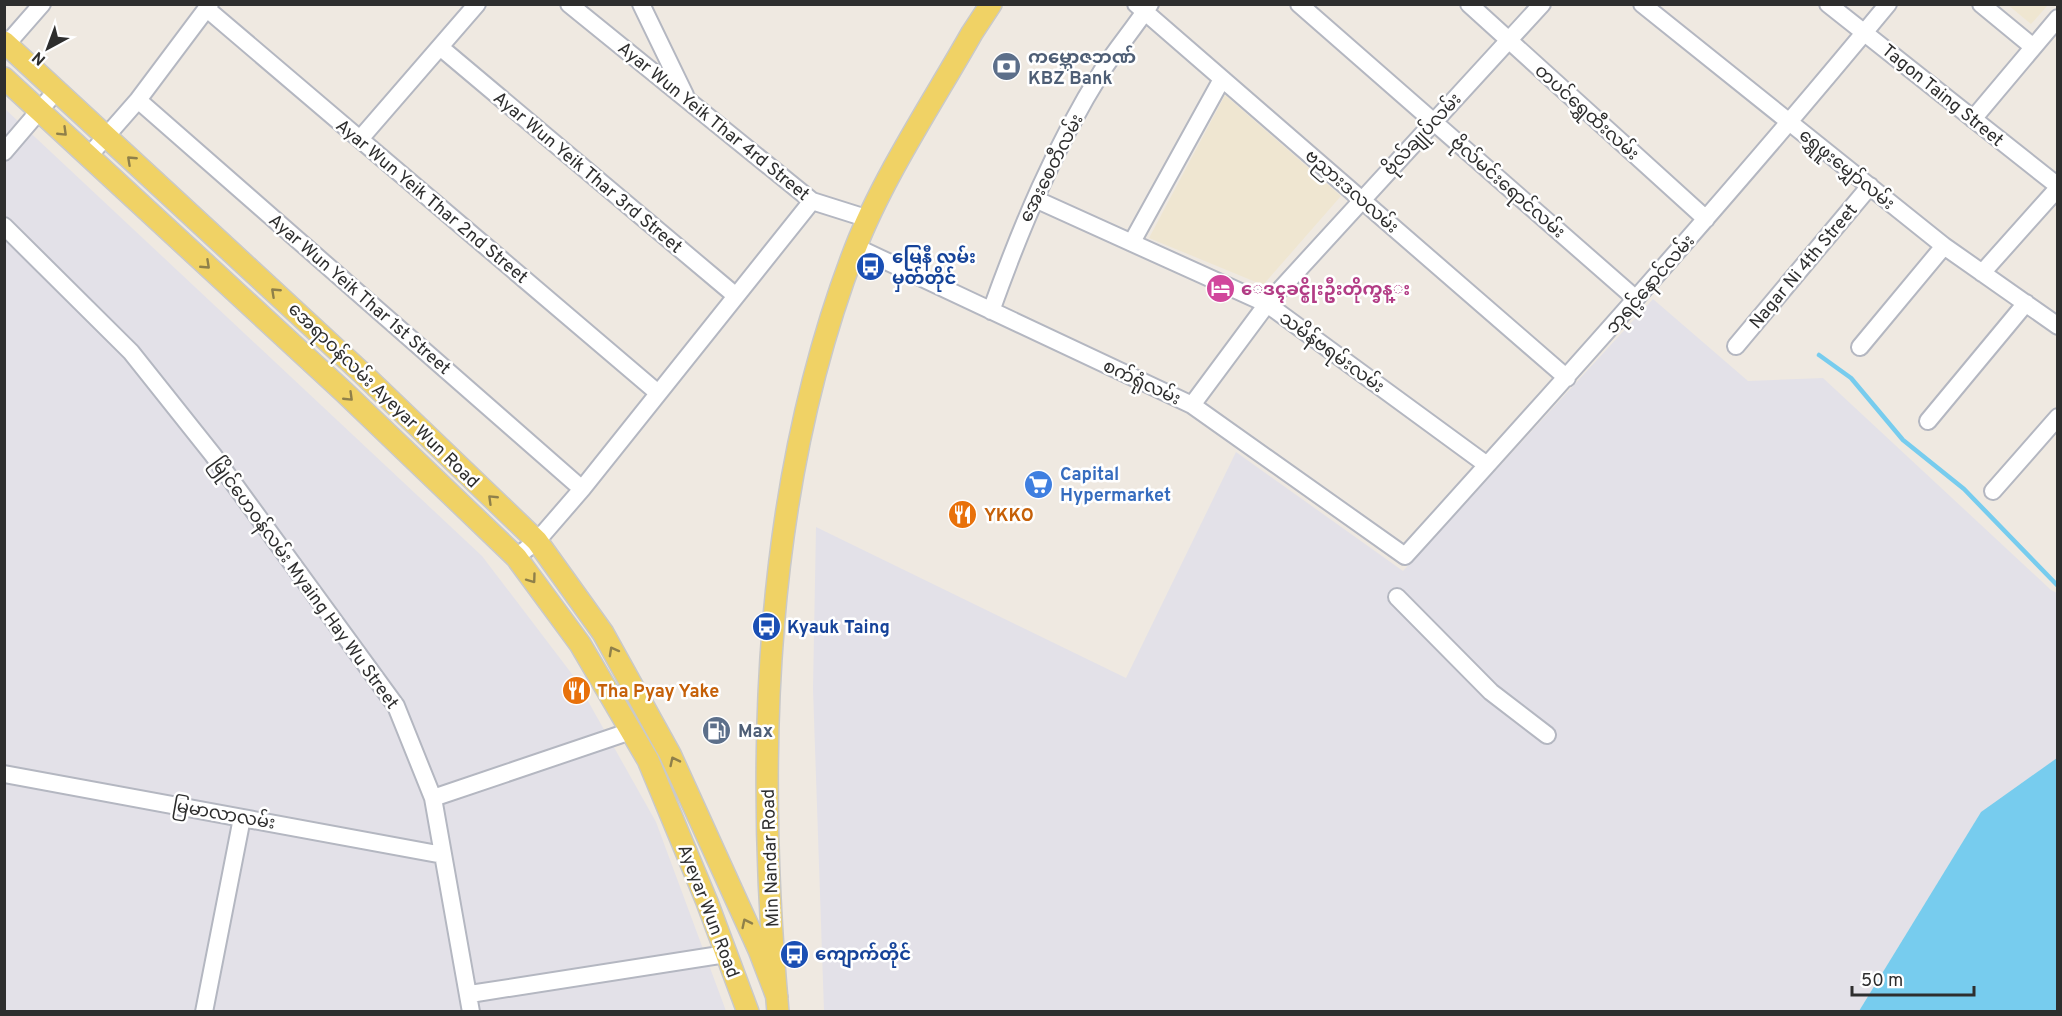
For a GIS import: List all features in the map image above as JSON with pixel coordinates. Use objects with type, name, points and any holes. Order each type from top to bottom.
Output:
[{"type":"main road","name":"Min Nandar Road","points":[[778,1006],[766,780],[775,604],[808,396],[820,350],[856,247],[869,219],[955,63],[991,4]]},
{"type":"main road","name":"အေရာဝန်လမ်း Ayeyar Wun Road","points":[[6,43],[362,373],[537,541],[603,633],[652,720],[694,804]]},
{"type":"main road","name":"အေရာဝန်လမ်း Ayeyar Wun Road","points":[[4,78],[344,392],[516,557],[580,644],[648,760],[669,810]]},
{"type":"main road","name":"Ayeyar Wun Road","points":[[694,804],[778,1006]]},
{"type":"main road","name":"Ayeyar Wun Road","points":[[669,810],[748,1011]]},
{"type":"main road","points":[[748,1011],[778,1006]]},
{"type":"street","points":[[6,43],[42,4]]},
{"type":"street","points":[[360,139],[477,4]]},
{"type":"street","name":"Ayar Wun Yeik Thar 4rd Street","points":[[569,4],[812,201],[869,219]]},
{"type":"street","points":[[641,4],[688,102]]},
{"type":"street","name":"ဗိုလ်မင်းရောင်လမ်း","points":[[1299,4],[1636,299]]},
{"type":"street","name":"တပင်ရွှေထီးလမ်း","points":[[1469,4],[1706,219]]},
{"type":"street","name":"ဗိုလ်ချုပ်လမ်း","points":[[1192,405],[1267,304],[1542,4]]},
{"type":"street","name":"ရွှေဖူးမျှော်လမ်း","points":[[1642,4],[1944,246],[2058,326]]},
{"type":"street","name":"Tagon Taing Street","points":[[1828,4],[2058,187]]},
{"type":"street","name":"ဘုရင့်နောင်လမ်း","points":[[1405,556],[1567,378],[1790,123],[1888,4]]},
{"type":"street","points":[[1981,4],[2032,46]]},
{"type":"street","points":[[88,157],[138,100],[208,7]]},
{"type":"street","name":"Ayar Wun Yeik Thar 2nd Street","points":[[208,7],[658,393]]},
{"type":"street","name":"ဗညားဒလလမ်း","points":[[1144,7],[1222,79],[1567,378]]},
{"type":"street","name":"အေးစေတီလမ်း","points":[[991,310],[1019,232],[1064,138],[1144,7]]},
{"type":"street","points":[[1973,119],[2032,46],[2058,18]]},
{"type":"street","name":"Ayar Wun Yeik Thar 3rd Street","points":[[440,47],[736,296]]},
{"type":"street","points":[[1132,242],[1222,79]]},
{"type":"street","points":[[4,152],[57,90]]},
{"type":"street","name":"Ayar Wun Yeik Thar 1st Street","points":[[138,100],[582,489]]},
{"type":"street","name":"Nagar Ni 4th Street","points":[[1736,346],[1869,186]]},
{"type":"street","points":[[1982,273],[2058,187]]},
{"type":"street","name":"သမိန်ဗရမ်းလမ်း","points":[[1035,199],[1267,304],[1487,465]]},
{"type":"street","points":[[516,557],[537,541],[582,489],[812,201]]},
{"type":"street","name":"မြိုင်ဟေဝန်လမ်း Myaing Hay Wu Street","points":[[4,226],[131,352],[213,454],[396,706],[433,798],[470,994],[471,1011]]},
{"type":"street","points":[[1860,348],[1944,246]]},
{"type":"street","name":"စက်ရုံလမ်း","points":[[856,247],[1192,405],[1405,556]]},
{"type":"street","points":[[1929,421],[2026,303]]},
{"type":"street","points":[[1993,491],[2058,417]]},
{"type":"street","points":[[1397,597],[1491,692],[1548,735]]},
{"type":"street","points":[[433,798],[631,731]]},
{"type":"street","name":"မြမာလာလမ်း","points":[[4,774],[443,855]]},
{"type":"street","points":[[204,1011],[242,818]]},
{"type":"street","points":[[470,994],[726,954]]},
{"type":"shaded area","points":[[2008,5],[2048,5],[2031,24]]},
{"type":"shaded area","points":[[1225,95],[1341,196],[1263,285],[1149,238]]},
{"type":"shaded area","points":[[4,108],[482,556],[575,678],[656,822],[726,1011],[5,1011]]},
{"type":"shaded area","points":[[1653,299],[1748,381],[1823,378],[2051,590],[2057,593],[2057,758],[1981,812],[1859,1011],[824,1011],[813,689],[816,527],[1126,678],[1236,452],[1403,571]]},
{"type":"water","points":[[2057,758],[2057,1011],[1859,1011],[1981,812]]},
{"type":"waterway","points":[[1819,355],[1851,378],[1903,440],[1964,489],[2058,586]]},
{"type":"place","name":"ကမ္ဘောဇဘဏ် KBZ Bank","points":[[1007,67]]},
{"type":"place","name":"မြေနီ လမ်း မှတ်တိုင်","points":[[871,267]]},
{"type":"place","name":"ေဒၚခင္စိုးဦးတိုက္ခန္း","points":[[1220,289]]},
{"type":"place","name":"Capital Hypermarket","points":[[1039,484]]},
{"type":"place","name":"YKKO","points":[[963,515]]},
{"type":"place","name":"Kyauk Taing","points":[[766,627]]},
{"type":"place","name":"Tha Pyay Yake","points":[[576,691]]},
{"type":"place","name":"Max","points":[[717,731]]},
{"type":"place","name":"ကျောက်တိုင်","points":[[794,954]]}]
